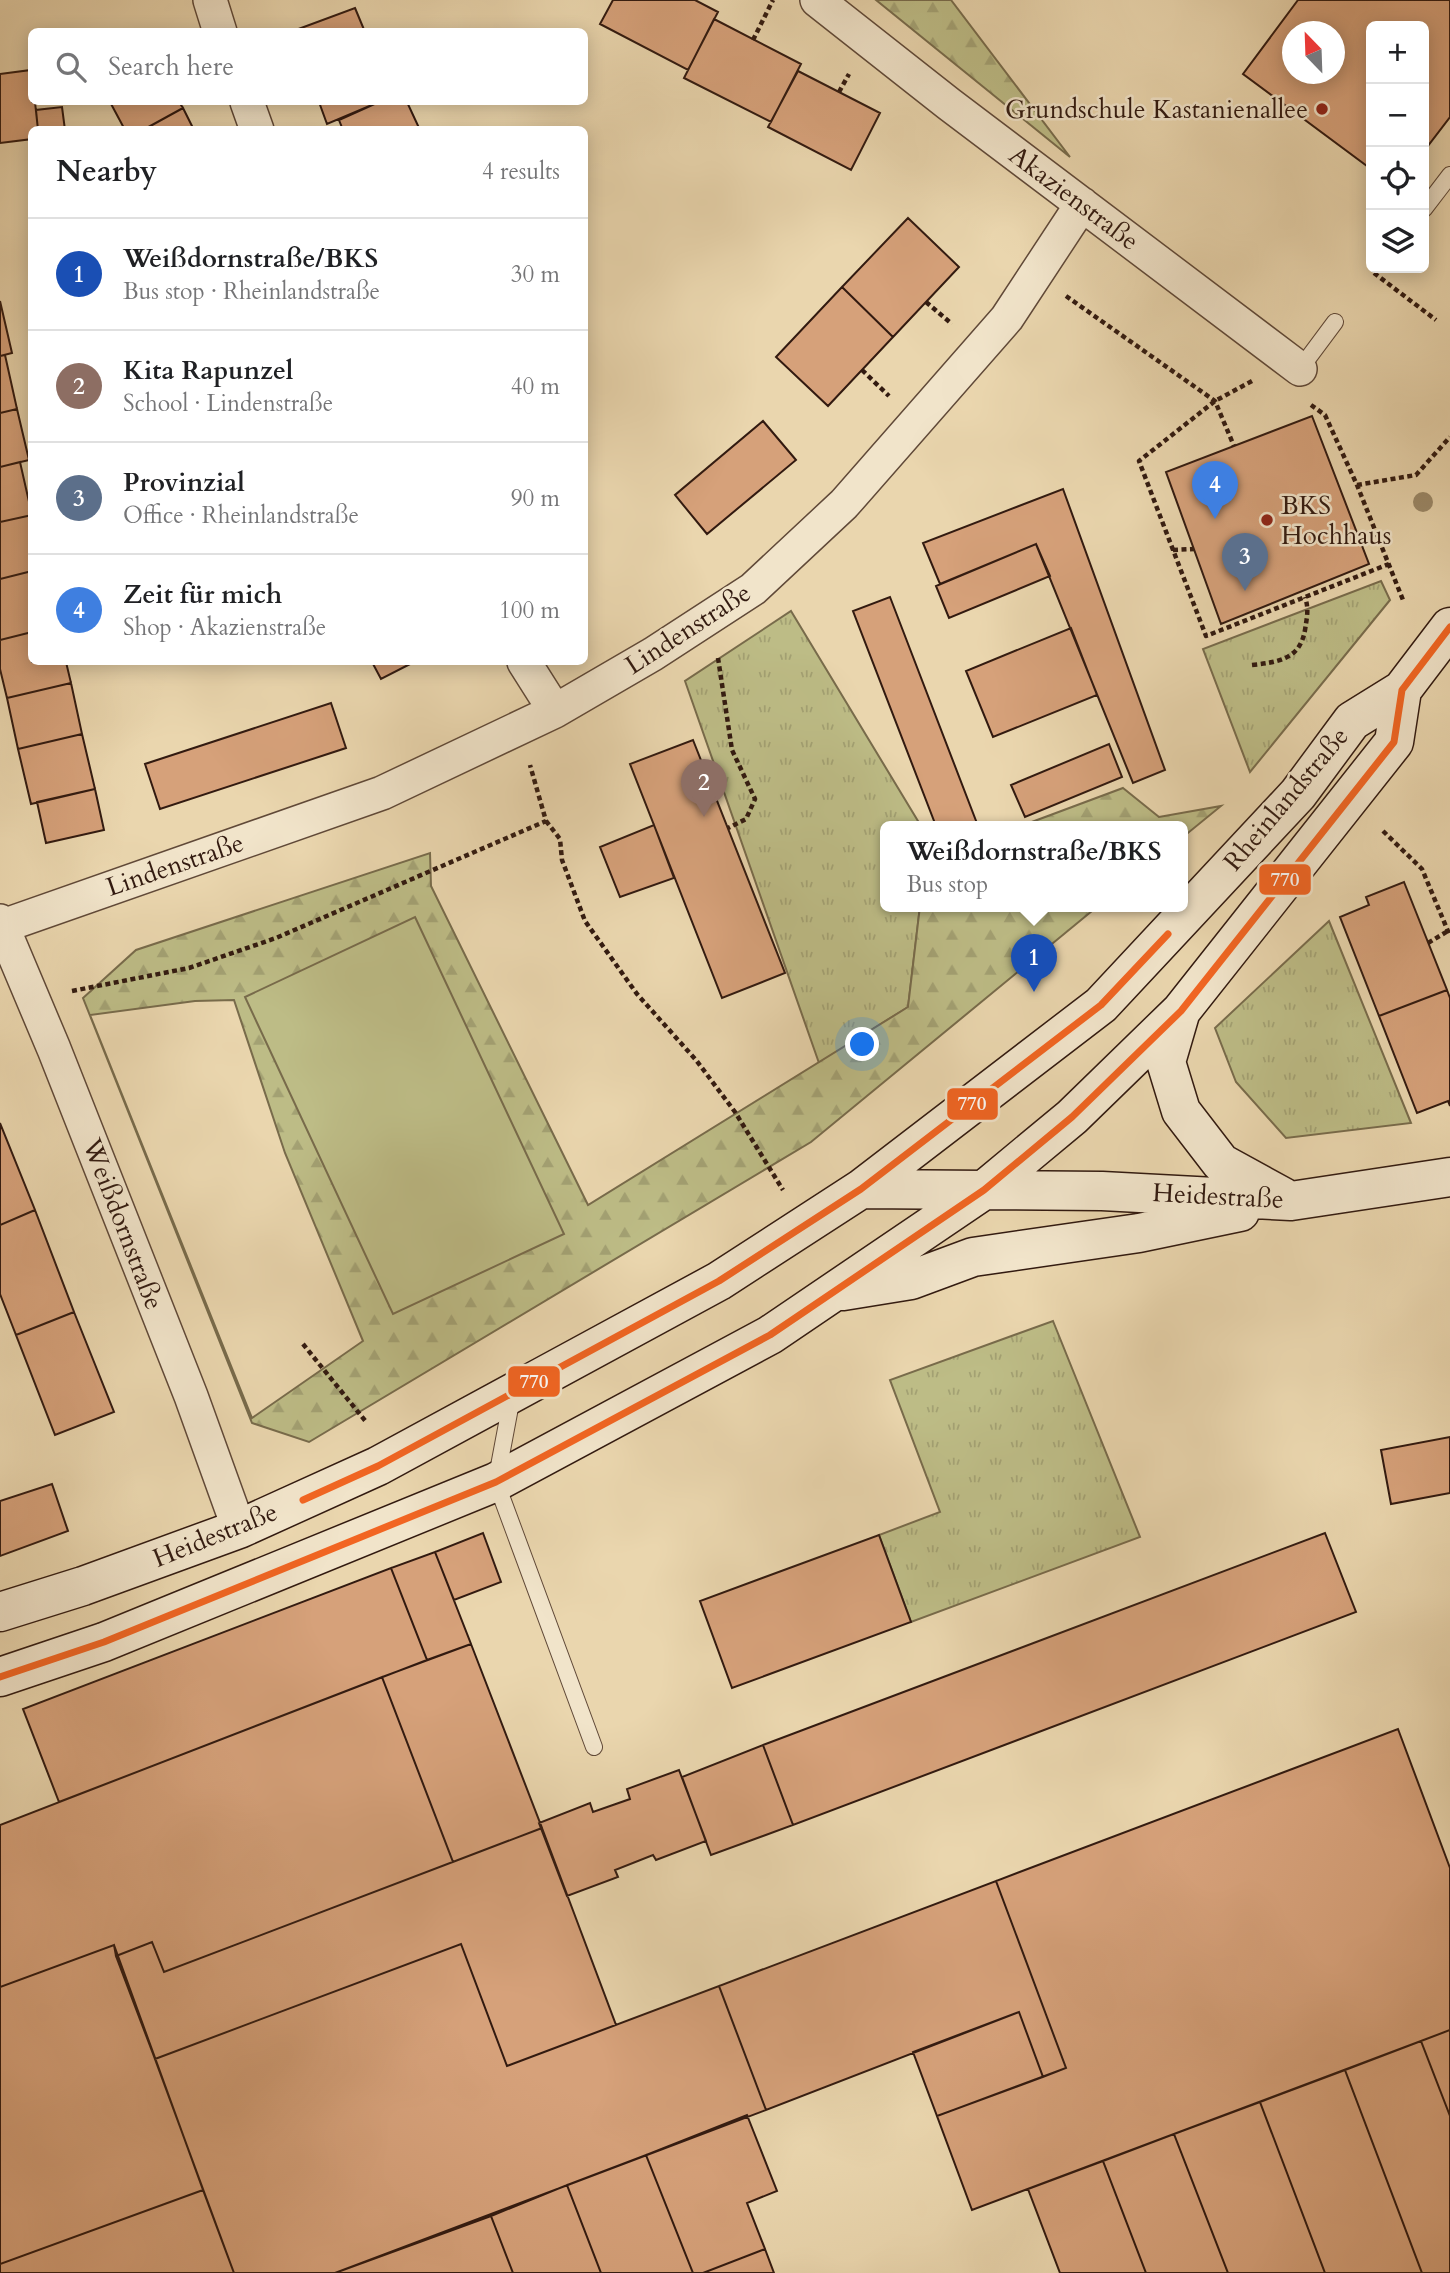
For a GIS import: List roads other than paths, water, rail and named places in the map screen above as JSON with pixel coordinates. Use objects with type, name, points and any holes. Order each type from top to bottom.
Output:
[{"type":"main road","name":"Rheinlandstraße","points":[[1188,911],[1297,794],[1352,721],[1402,690],[1450,627]]},
{"type":"main road","name":"Rheinlandstraße","points":[[496,1482],[769,1335],[984,1190],[1072,1117],[1181,1011],[1394,742],[1402,690]]},
{"type":"main road","name":"Rheinlandstraße","points":[[719,1281],[861,1189],[1101,1005],[1187,912]]},
{"type":"main road","points":[[1181,1011],[1166,1062],[1181,1111],[1221,1163],[1291,1201]]},
{"type":"main road","name":"Heidestraße","points":[[861,1189],[1102,1191],[1291,1201],[1450,1177]]},
{"type":"main road","points":[[831,1293],[911,1280],[973,1257],[1139,1233],[1291,1201]]},
{"type":"main road","name":"Heidestraße","points":[[0,1612],[83,1586],[239,1529],[378,1466],[719,1281]]},
{"type":"main road","points":[[0,1677],[104,1642],[496,1482]]},
{"type":"street","points":[[210,0],[219,28]]},
{"type":"street","name":"Akazienstraße","points":[[817,0],[1300,369]]},
{"type":"street","points":[[248,105],[256,126]]},
{"type":"street","name":"Lindenstraße","points":[[1,925],[382,793],[555,711],[653,654],[752,589],[844,504],[1007,318],[1082,204]]},
{"type":"street","points":[[526,665],[555,711]]},
{"type":"street","name":"Weißdornstraße","points":[[1,925],[100,1164],[239,1529]]},
{"type":"lane","points":[[1429,202],[1450,175]]},
{"type":"lane","points":[[1300,369],[1335,323]]},
{"type":"lane","points":[[512,1395],[496,1482],[594,1747]]},
{"type":"place","name":"Grundschule Kastanienallee","points":[[1322,109]]},
{"type":"place","name":"Zeit für mich","points":[[1215,519]]},
{"type":"place","name":"BKS Hochhaus","points":[[1267,520]]},
{"type":"place","name":"Provinzial","points":[[1245,591]]},
{"type":"place","name":"Kita Rapunzel","points":[[704,817]]},
{"type":"place","name":"Weißdornstraße/BKS","points":[[1034,992]]}]
